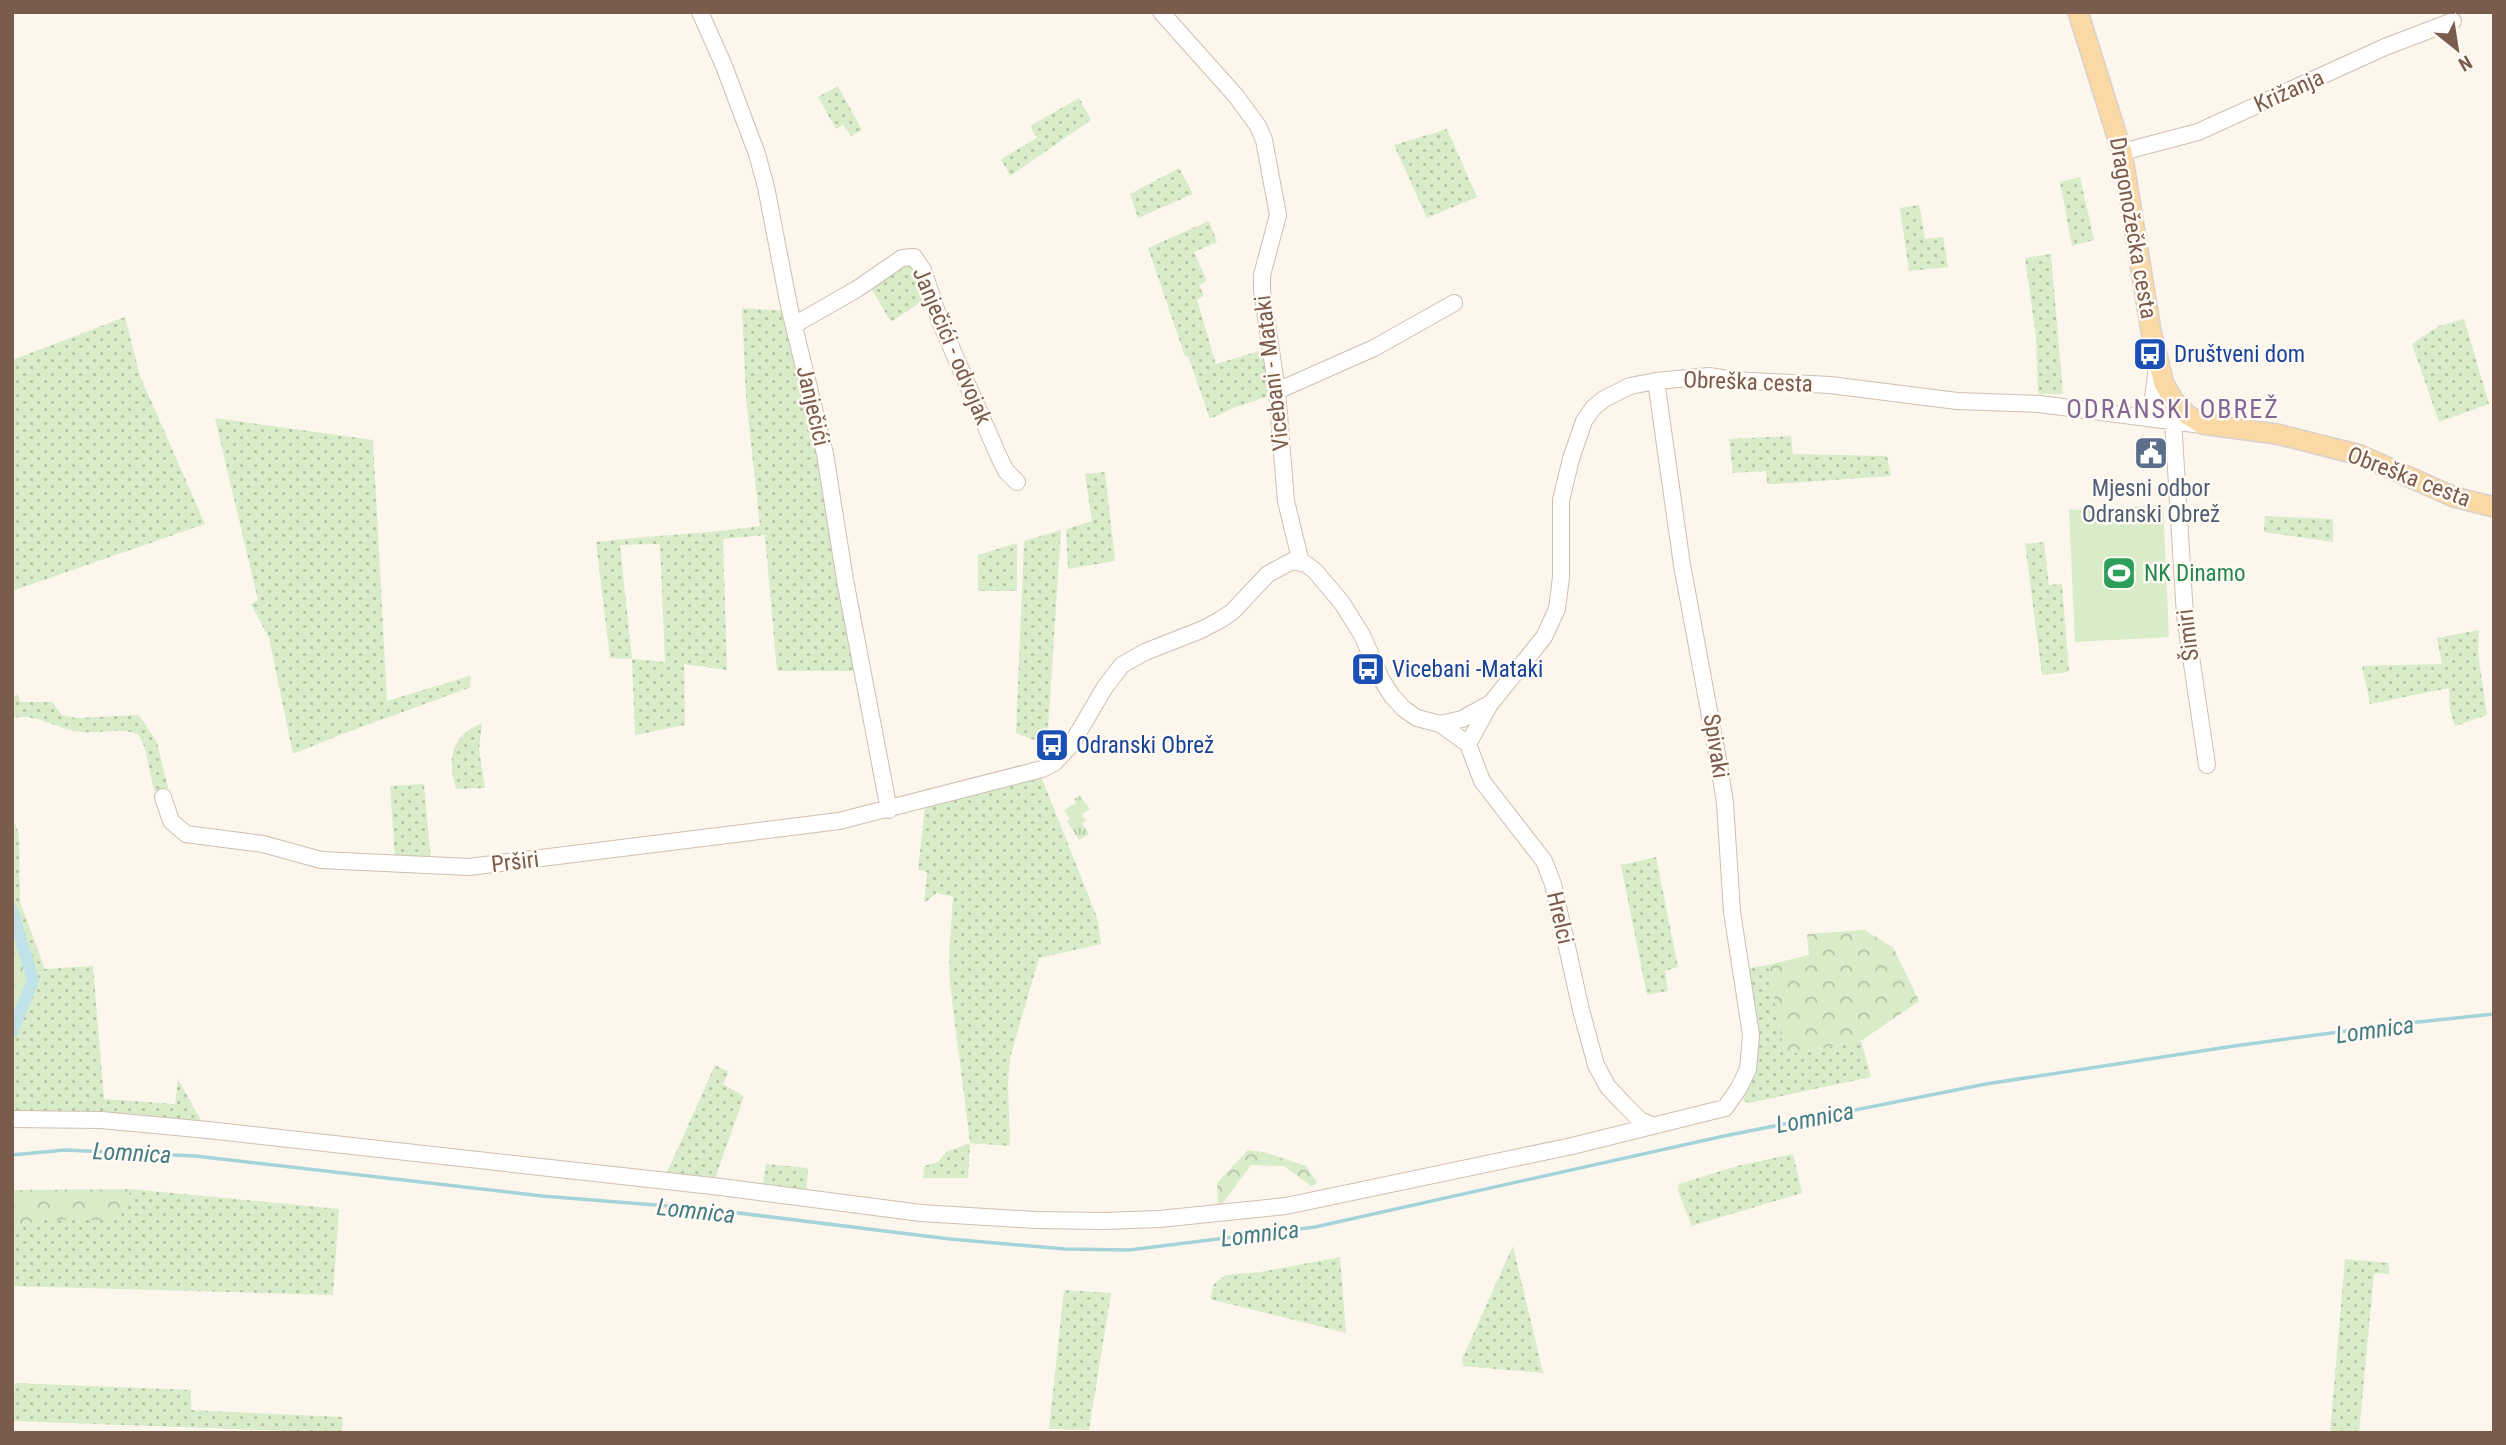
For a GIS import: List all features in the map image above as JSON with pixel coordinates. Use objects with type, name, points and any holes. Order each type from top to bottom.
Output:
[{"type":"main road","name":"Dragonožečka cesta","points":[[2078,12],[2122,152],[2164,384],[2174,401],[2191,418],[2210,426]]},
{"type":"main road","name":"Obreška cesta","points":[[2210,426],[2277,434],[2360,455],[2454,497],[2494,507]]},
{"type":"street","name":"Janječići","points":[[700,12],[724,66],[766,187],[794,325],[822,441],[845,580],[889,810]]},
{"type":"street","name":"Vicebani - Mataki","points":[[1161,12],[1236,96],[1258,126],[1264,140],[1277,205],[1276,229],[1261,282],[1277,391],[1286,501],[1301,563]]},
{"type":"street","name":"Križanja","points":[[2122,152],[2198,132],[2385,47],[2453,22]]},
{"type":"street","name":"Janječići - odvojak","points":[[794,325],[857,289],[902,258],[914,257],[923,270],[941,324],[999,457],[1006,471],[1017,482]]},
{"type":"street","points":[[1277,391],[1374,348],[1454,303]]},
{"type":"street","points":[[2151,417],[2158,359]]},
{"type":"street","name":"Obreška cesta","points":[[1440,724],[1462,719],[1491,703],[1544,637],[1557,609],[1561,576],[1561,500],[1571,459],[1584,421],[1593,408],[1616,391],[1656,381],[1709,376],[1734,380],[1841,386],[1957,401],[2039,404],[2210,426]]},
{"type":"street","name":"Spivaki","points":[[1651,1125],[1725,1108],[1740,1088],[1748,1069],[1751,1035],[1732,912],[1721,778],[1682,565],[1656,381]]},
{"type":"street","name":"Šimiri","points":[[2173,420],[2185,616],[2207,765]]},
{"type":"street","points":[[889,810],[1042,769],[1054,763],[1072,745],[1105,687],[1122,665],[1145,652],[1220,620],[1240,604],[1268,574],[1286,563],[1301,563],[1315,571],[1342,603],[1362,635],[1381,679],[1392,696],[1418,718],[1440,724],[1468,744],[1491,703]]},
{"type":"street","name":"Hrelci","points":[[1468,744],[1482,781],[1535,847],[1549,873],[1596,1065],[1608,1087],[1640,1120],[1651,1125]]},
{"type":"street","name":"Prširi","points":[[163,796],[171,821],[186,834],[263,844],[321,860],[450,867],[499,865],[800,827],[889,810]]},
{"type":"street","points":[[12,1119],[101,1120],[181,1128],[721,1187],[921,1213],[1103,1221],[1159,1219],[1286,1206],[1572,1146],[1651,1125]]},
{"type":"green space","points":[[838,86],[862,130],[851,136],[843,125],[836,129],[818,97]]},
{"type":"green space","points":[[1079,98],[1091,120],[1010,176],[1001,159],[1037,138],[1030,126]]},
{"type":"green space","points":[[1447,129],[1477,197],[1427,218],[1394,145]]},
{"type":"green space","points":[[1179,168],[1193,194],[1138,218],[1130,194]]},
{"type":"green space","points":[[2080,177],[2094,240],[2072,246],[2060,182]]},
{"type":"green space","points":[[1919,205],[1925,239],[1943,237],[1948,267],[1909,271],[1900,208]]},
{"type":"green space","points":[[1209,221],[1217,242],[1194,252],[1207,281],[1199,285],[1204,296],[1197,300],[1216,364],[1266,349],[1272,395],[1210,419],[1148,248]]},
{"type":"green space","points":[[2051,254],[2063,394],[2038,394],[2036,337],[2025,258]]},
{"type":"green space","points":[[911,260],[928,297],[891,322],[869,285]]},
{"type":"green space","points":[[742,308],[786,311],[813,413],[859,671],[777,671],[765,535],[723,539],[727,670],[684,664],[685,725],[635,735],[632,659],[610,658],[596,542],[760,526],[746,397]],"holes":[[[660,544],[665,662],[632,659],[620,545]]]},
{"type":"green space","points":[[125,317],[140,376],[205,524],[12,591],[12,360]]},
{"type":"green space","points":[[2464,319],[2489,404],[2439,422],[2412,344],[2439,326]]},
{"type":"green space","points":[[215,418],[373,440],[387,701],[470,676],[471,687],[293,754],[269,638],[251,604],[258,600]]},
{"type":"green space","points":[[1791,436],[1793,454],[1887,456],[1891,476],[1767,484],[1766,471],[1733,473],[1729,439]]},
{"type":"green space","points":[[1105,472],[1115,561],[1068,569],[1066,529],[1092,521],[1085,474]]},
{"type":"green space","name":"NK Dinamo","points":[[2163,505],[2169,637],[2075,642],[2069,510]]},
{"type":"green space","points":[[2265,516],[2333,519],[2333,542],[2264,532]]},
{"type":"green space","points":[[1061,530],[1047,745],[1016,733],[1024,541]]},
{"type":"green space","points":[[2044,542],[2049,585],[2062,584],[2069,672],[2042,675],[2025,544]]},
{"type":"green space","points":[[1017,543],[1017,591],[978,591],[978,555]]},
{"type":"green space","points":[[2479,630],[2478,653],[2487,715],[2455,726],[2450,711],[2449,688],[2370,704],[2362,666],[2442,664],[2437,638]]},
{"type":"green space","points":[[18,694],[20,702],[52,702],[62,715],[76,718],[139,715],[157,742],[168,788],[154,791],[145,748],[138,734],[124,731],[82,732],[30,718],[12,718],[12,697]]},
{"type":"green space","points":[[482,723],[479,749],[485,788],[456,789],[452,767],[454,749],[464,734]]},
{"type":"green space","points":[[1041,776],[1098,920],[1101,944],[1039,958],[1010,1058],[1010,1146],[970,1143],[950,984],[953,897],[937,893],[924,903],[927,872],[918,870],[925,806]]},
{"type":"green space","points":[[424,784],[431,861],[395,859],[390,786]]},
{"type":"green space","points":[[1080,796],[1090,809],[1082,814],[1086,821],[1082,823],[1089,834],[1079,840],[1067,821],[1070,819],[1064,810],[1076,803],[1074,799]]},
{"type":"green space","points":[[12,817],[19,834],[20,902],[45,969],[93,966],[104,1099],[175,1104],[178,1079],[203,1124],[12,1112],[12,1010],[31,979],[26,943],[12,914]]},
{"type":"green space","points":[[1656,857],[1678,967],[1665,971],[1668,991],[1647,995],[1621,865]]},
{"type":"green space","points":[[12,914],[26,943],[31,980],[12,1010]]},
{"type":"green space","points":[[1864,930],[1893,947],[1919,1001],[1861,1041],[1785,1055],[1768,965],[1809,955],[1807,934]]},
{"type":"green space","points":[[1768,965],[1785,1055],[1861,1041],[1871,1077],[1749,1103],[1743,1101],[1757,1063],[1757,1042],[1743,969]]},
{"type":"green space","points":[[715,1065],[729,1072],[723,1084],[744,1096],[714,1182],[665,1177]]},
{"type":"green space","points":[[970,1143],[968,1178],[923,1178],[924,1166],[938,1162],[946,1152]]},
{"type":"green space","points":[[1248,1150],[1264,1152],[1306,1166],[1317,1182],[1312,1187],[1284,1166],[1251,1165],[1218,1210],[1217,1183]]},
{"type":"green space","points":[[1793,1154],[1802,1193],[1692,1226],[1678,1191],[1679,1184],[1737,1166]]},
{"type":"green space","points":[[766,1164],[808,1168],[806,1194],[762,1189]]},
{"type":"green space","points":[[131,1189],[339,1209],[333,1295],[12,1286],[12,1227],[45,1220],[119,1220]]},
{"type":"green space","points":[[131,1189],[119,1220],[45,1220],[12,1227],[12,1190]]},
{"type":"green space","points":[[1513,1246],[1543,1373],[1463,1366],[1462,1359]]},
{"type":"green space","points":[[1340,1257],[1346,1333],[1210,1299],[1214,1284],[1226,1275],[1260,1272]]},
{"type":"green space","points":[[2345,1259],[2389,1263],[2389,1274],[2374,1273],[2359,1433],[2330,1433]]},
{"type":"green space","points":[[1064,1290],[1111,1293],[1089,1430],[1049,1429]]},
{"type":"green space","points":[[15,1383],[191,1390],[191,1410],[343,1417],[342,1433],[12,1421]]},
{"type":"waterway","points":[[12,910],[33,980],[12,1032]]},
{"type":"waterway","name":"Lomnica","points":[[12,1155],[65,1150],[195,1156],[542,1196],[706,1209],[950,1239],[1065,1249],[1129,1250],[1315,1227],[1724,1136],[1986,1084],[2234,1046],[2494,1014]]},
{"type":"place","name":"Društveni dom","points":[[2150,354]]},
{"type":"place","name":"Mjesni odbor Odranski Obrež","points":[[2151,453]]},
{"type":"place","name":"NK Dinamo","points":[[2119,573]]},
{"type":"place","name":"Vicebani -Mataki","points":[[1368,669]]},
{"type":"place","name":"Odranski Obrež","points":[[1052,745]]},
{"type":"district","name":"ODRANSKI OBREŽ","points":[[2173,409]]}]
